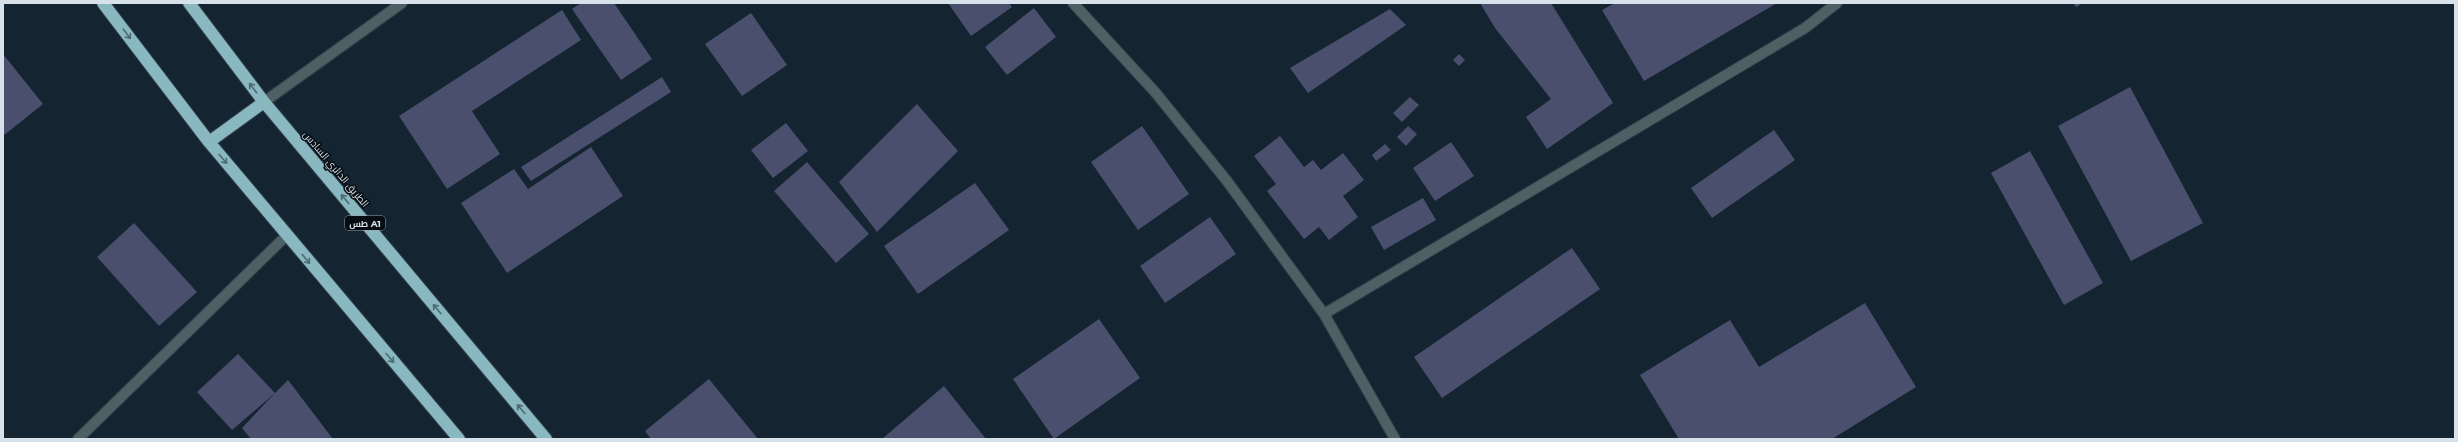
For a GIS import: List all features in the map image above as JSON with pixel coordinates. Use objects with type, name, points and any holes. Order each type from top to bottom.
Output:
[{"type":"highway","points":[[103,3],[209,142],[459,439]]},
{"type":"highway","name":"الطريق الدائري السادس","points":[[189,3],[264,102],[546,439]]},
{"type":"highway","points":[[209,142],[264,102]]},
{"type":"street","points":[[264,102],[402,3]]},
{"type":"street","points":[[1073,3],[1155,92],[1222,175],[1324,314],[1395,439]]},
{"type":"street","points":[[1324,314],[1805,28],[1837,3]]},
{"type":"street","points":[[78,439],[287,236]]},
{"type":"building","points":[[581,3],[614,3],[652,59],[621,80],[572,9]]},
{"type":"building","points":[[948,3],[1009,3],[1012,7],[971,36]]},
{"type":"building","points":[[1480,3],[1551,3],[1613,103],[1547,149],[1526,117],[1551,99],[1495,28]]},
{"type":"building","points":[[1615,3],[1777,3],[1644,81],[1602,10]]},
{"type":"building","points":[[2073,3],[2083,3],[2076,7]]},
{"type":"building","points":[[1034,8],[1056,37],[1007,75],[985,47]]},
{"type":"building","points":[[1390,9],[1406,25],[1308,93],[1290,68]]},
{"type":"building","points":[[562,10],[581,40],[472,111],[500,154],[447,189],[399,116]]},
{"type":"building","points":[[751,13],[787,65],[742,96],[705,44]]},
{"type":"building","points":[[3,54],[43,104],[3,136]]},
{"type":"building","points":[[1459,54],[1465,60],[1459,66],[1453,60]]},
{"type":"building","points":[[662,77],[671,92],[531,181],[521,167]]},
{"type":"building","points":[[2130,87],[2203,223],[2131,261],[2058,126]]},
{"type":"building","points":[[1410,97],[1419,105],[1402,122],[1393,113]]},
{"type":"building","points":[[917,104],[958,151],[877,232],[839,182]]},
{"type":"building","points":[[786,123],[808,151],[773,178],[751,150]]},
{"type":"building","points":[[1142,126],[1189,194],[1138,230],[1091,162]]},
{"type":"building","points":[[1408,126],[1417,134],[1406,146],[1397,137]]},
{"type":"building","points":[[1774,130],[1795,160],[1712,218],[1691,188]]},
{"type":"building","points":[[1280,136],[1304,167],[1313,160],[1321,170],[1343,153],[1364,180],[1343,196],[1358,217],[1329,240],[1319,227],[1304,239],[1267,191],[1276,184],[1254,156]]},
{"type":"building","points":[[1451,142],[1474,176],[1435,201],[1413,168]]},
{"type":"building","points":[[1385,144],[1391,150],[1376,161],[1372,155]]},
{"type":"building","points":[[591,147],[623,196],[507,273],[461,203],[514,169],[528,189]]},
{"type":"building","points":[[2030,151],[2103,283],[2064,305],[1991,173]]},
{"type":"building","points":[[807,162],[869,234],[836,263],[774,191]]},
{"type":"building","points":[[975,183],[1009,230],[918,294],[884,246]]},
{"type":"building","points":[[1423,198],[1436,220],[1384,250],[1371,227]]},
{"type":"building","points":[[1210,217],[1236,254],[1165,303],[1140,266]]},
{"type":"building","points":[[134,223],[197,292],[159,326],[97,257]]},
{"type":"building","points":[[1572,248],[1600,289],[1442,398],[1414,357]]},
{"type":"building","points":[[1865,303],[1916,387],[1832,439],[1679,439],[1640,375],[1730,320],[1759,367]]},
{"type":"building","points":[[1099,319],[1140,378],[1054,439],[1013,379]]},
{"type":"building","points":[[238,354],[275,393],[288,380],[333,439],[327,439],[330,436],[326,439],[251,439],[242,428],[274,394],[232,430],[197,392]]},
{"type":"building","points":[[709,379],[758,439],[651,439],[645,431]]},
{"type":"building","points":[[944,386],[986,439],[882,439]]}]
